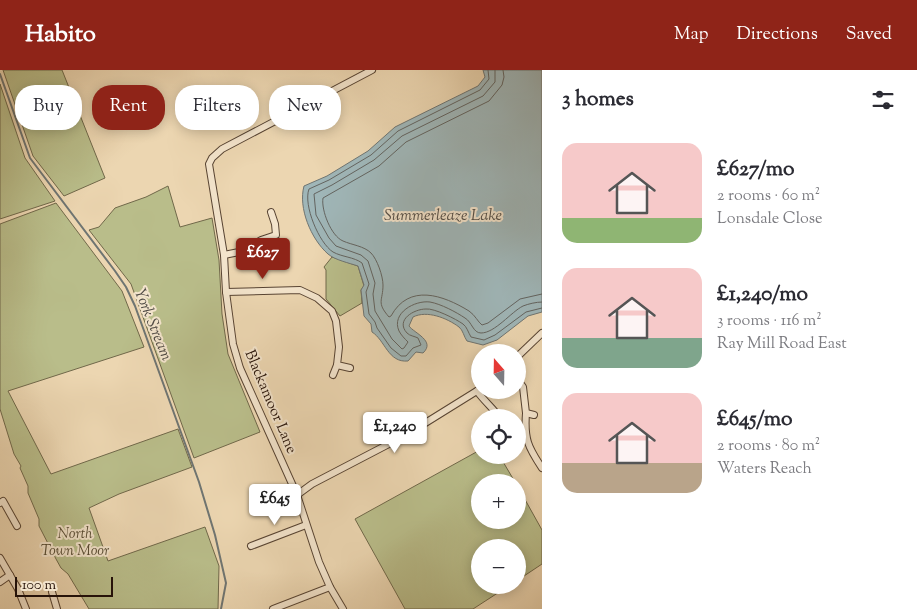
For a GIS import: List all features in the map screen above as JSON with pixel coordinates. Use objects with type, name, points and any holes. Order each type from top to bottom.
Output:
[{"type":"street","name":"Blackamoor Lane","points":[[343,609],[330,587],[319,562],[297,495],[240,368],[233,344],[226,292],[224,255],[209,164],[212,158],[222,150],[372,70]]},
{"type":"street","points":[[224,255],[244,251],[261,240],[276,235],[276,224],[270,212]]},
{"type":"street","points":[[226,292],[300,290],[317,298],[332,311],[338,332],[339,348],[337,365],[333,375]]},
{"type":"street","points":[[526,348],[542,332]]},
{"type":"street","points":[[337,365],[350,368]]},
{"type":"street","points":[[297,495],[312,484],[406,435],[471,394]]},
{"type":"street","points":[[482,399],[493,409]]},
{"type":"street","points":[[526,414],[534,415]]},
{"type":"street","points":[[526,435],[531,452],[542,468]]},
{"type":"street","points":[[1,500],[17,526]]},
{"type":"street","points":[[251,546],[306,525]]},
{"type":"street","points":[[0,558],[18,589],[26,609]]},
{"type":"street","points":[[0,582],[10,575]]},
{"type":"street","points":[[273,609],[330,587]]},
{"type":"street","points":[[52,592],[57,609]]},
{"type":"green space","points":[[3,70],[62,70],[68,85],[15,85],[15,104]]},
{"type":"green space","points":[[0,84],[25,158],[55,201],[0,219]]},
{"type":"green space","points":[[82,120],[105,178],[64,196],[33,156],[24,130],[82,130]]},
{"type":"green space","points":[[168,186],[180,227],[212,218],[219,260],[222,314],[228,354],[260,432],[194,458],[131,284],[89,230],[99,227],[115,208],[146,197]]},
{"type":"green space","name":"North Town Moor","points":[[56,203],[122,291],[144,347],[8,391],[51,474],[178,429],[192,467],[119,494],[89,508],[108,561],[205,527],[219,566],[218,609],[89,609],[68,574],[61,568],[39,526],[39,519],[28,493],[28,486],[20,468],[21,466],[14,454],[0,409],[0,224]]},
{"type":"green space","points":[[332,257],[358,266],[364,286],[361,290],[362,303],[340,316],[326,299],[326,270],[324,267]]},
{"type":"green space","points":[[471,455],[471,464],[504,464],[510,474],[471,474],[471,529],[526,529],[526,501],[542,530],[542,564],[526,575],[526,539],[471,539],[471,594],[496,594],[473,609],[405,609],[355,519]]},
{"type":"water","name":"Summerleaze Lake","points":[[483,70],[542,70],[542,312],[528,316],[497,340],[486,344],[467,341],[460,328],[437,316],[424,314],[413,317],[409,326],[426,341],[426,349],[423,353],[416,352],[408,361],[401,361],[391,355],[372,332],[371,324],[364,316],[361,290],[364,285],[358,266],[338,260],[328,254],[311,232],[304,213],[304,186],[327,176],[368,151],[395,127],[478,86],[485,77]]},
{"type":"waterway","name":"York Stream","points":[[0,74],[30,158],[115,271],[126,287],[135,306],[199,482],[215,535],[226,583],[221,609]]}]
